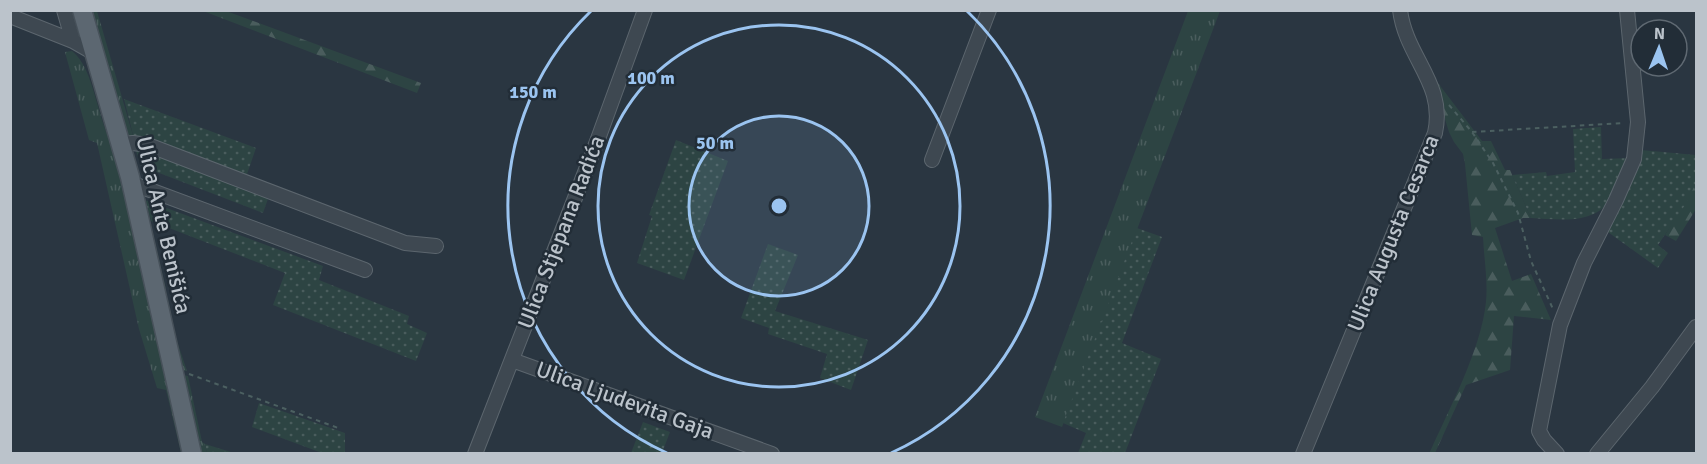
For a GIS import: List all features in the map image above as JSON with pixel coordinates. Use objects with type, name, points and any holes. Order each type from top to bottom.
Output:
[{"type":"main road","name":"Ulica Ante Benišića","points":[[82,10],[131,183],[192,453]]},
{"type":"street","points":[[64,10],[73,41]]},
{"type":"street","name":"Ulica Stjepana Radića","points":[[475,453],[598,139],[645,10]]},
{"type":"street","points":[[932,160],[989,10]]},
{"type":"street","name":"Ulica Augusta Cesarca","points":[[1303,453],[1435,134],[1439,117],[1435,94],[1408,42],[1400,10]]},
{"type":"street","points":[[1557,453],[1544,440],[1539,431],[1560,325],[1584,263],[1630,171],[1638,142],[1627,10]]},
{"type":"street","points":[[11,18],[73,41],[94,53]]},
{"type":"street","points":[[120,144],[148,145],[405,243],[436,246]]},
{"type":"street","points":[[131,183],[365,270]]},
{"type":"street","points":[[1597,453],[1652,387],[1696,327]]},
{"type":"street","name":"Ulica Ljudevita Gaja","points":[[512,360],[772,453]]},
{"type":"path","points":[[1435,94],[1448,103],[1472,132],[1493,163],[1518,213],[1531,261],[1560,325]]},
{"type":"path","points":[[1472,132],[1638,122]]},
{"type":"path","points":[[174,374],[190,374],[341,429]]},
{"type":"green space","points":[[86,11],[97,11],[134,139],[126,140]]},
{"type":"green space","points":[[203,11],[226,11],[421,83],[417,93]]},
{"type":"green space","points":[[1188,11],[1220,11],[1062,427],[1035,417]]},
{"type":"green space","points":[[72,51],[86,70],[108,137],[114,148],[185,453],[181,453],[166,390],[157,388],[139,329],[97,143],[89,140],[65,52]]},
{"type":"green space","points":[[1433,81],[1438,83],[1482,141],[1491,141],[1505,170],[1510,170],[1531,218],[1523,218],[1495,228],[1512,281],[1531,274],[1551,320],[1514,316],[1510,370],[1466,385],[1435,453],[1429,454],[1471,359],[1478,340],[1486,302],[1483,237],[1472,235],[1463,154],[1449,132]]},
{"type":"green space","points":[[124,99],[256,148],[245,180],[134,139]]},
{"type":"green space","points":[[1601,127],[1602,159],[1630,158],[1607,204],[1600,211],[1581,218],[1561,220],[1531,218],[1512,175],[1546,172],[1547,176],[1575,172],[1573,129]]},
{"type":"green space","points":[[676,140],[728,161],[684,280],[637,263],[652,216],[649,215]]},
{"type":"green space","points":[[134,145],[269,196],[263,213],[141,166]]},
{"type":"green space","points":[[1641,150],[1696,155],[1696,183],[1685,205],[1658,245],[1668,253],[1658,268],[1605,230]]},
{"type":"green space","points":[[1696,183],[1696,209],[1676,241],[1665,235]]},
{"type":"green space","points":[[139,200],[145,200],[166,289],[158,288]]},
{"type":"green space","points":[[145,200],[323,266],[319,280],[409,316],[407,324],[427,333],[416,361],[273,305],[285,273],[151,221]]},
{"type":"green space","points":[[1137,228],[1162,237],[1122,343],[1161,359],[1125,453],[1078,453],[1086,433],[1063,423]]},
{"type":"green space","points":[[768,244],[798,255],[775,311],[868,340],[851,390],[820,378],[827,354],[768,334],[769,328],[741,318]]},
{"type":"green space","points":[[162,300],[168,300],[176,338],[187,371],[182,370]]},
{"type":"green space","points":[[183,375],[188,376],[202,442],[205,444],[207,453],[197,453]]},
{"type":"green space","points":[[259,403],[345,433],[345,453],[322,453],[252,427]]},
{"type":"green space","points":[[643,422],[670,432],[662,453],[631,453]]},
{"type":"green space","points":[[205,444],[234,453],[207,453]]}]
